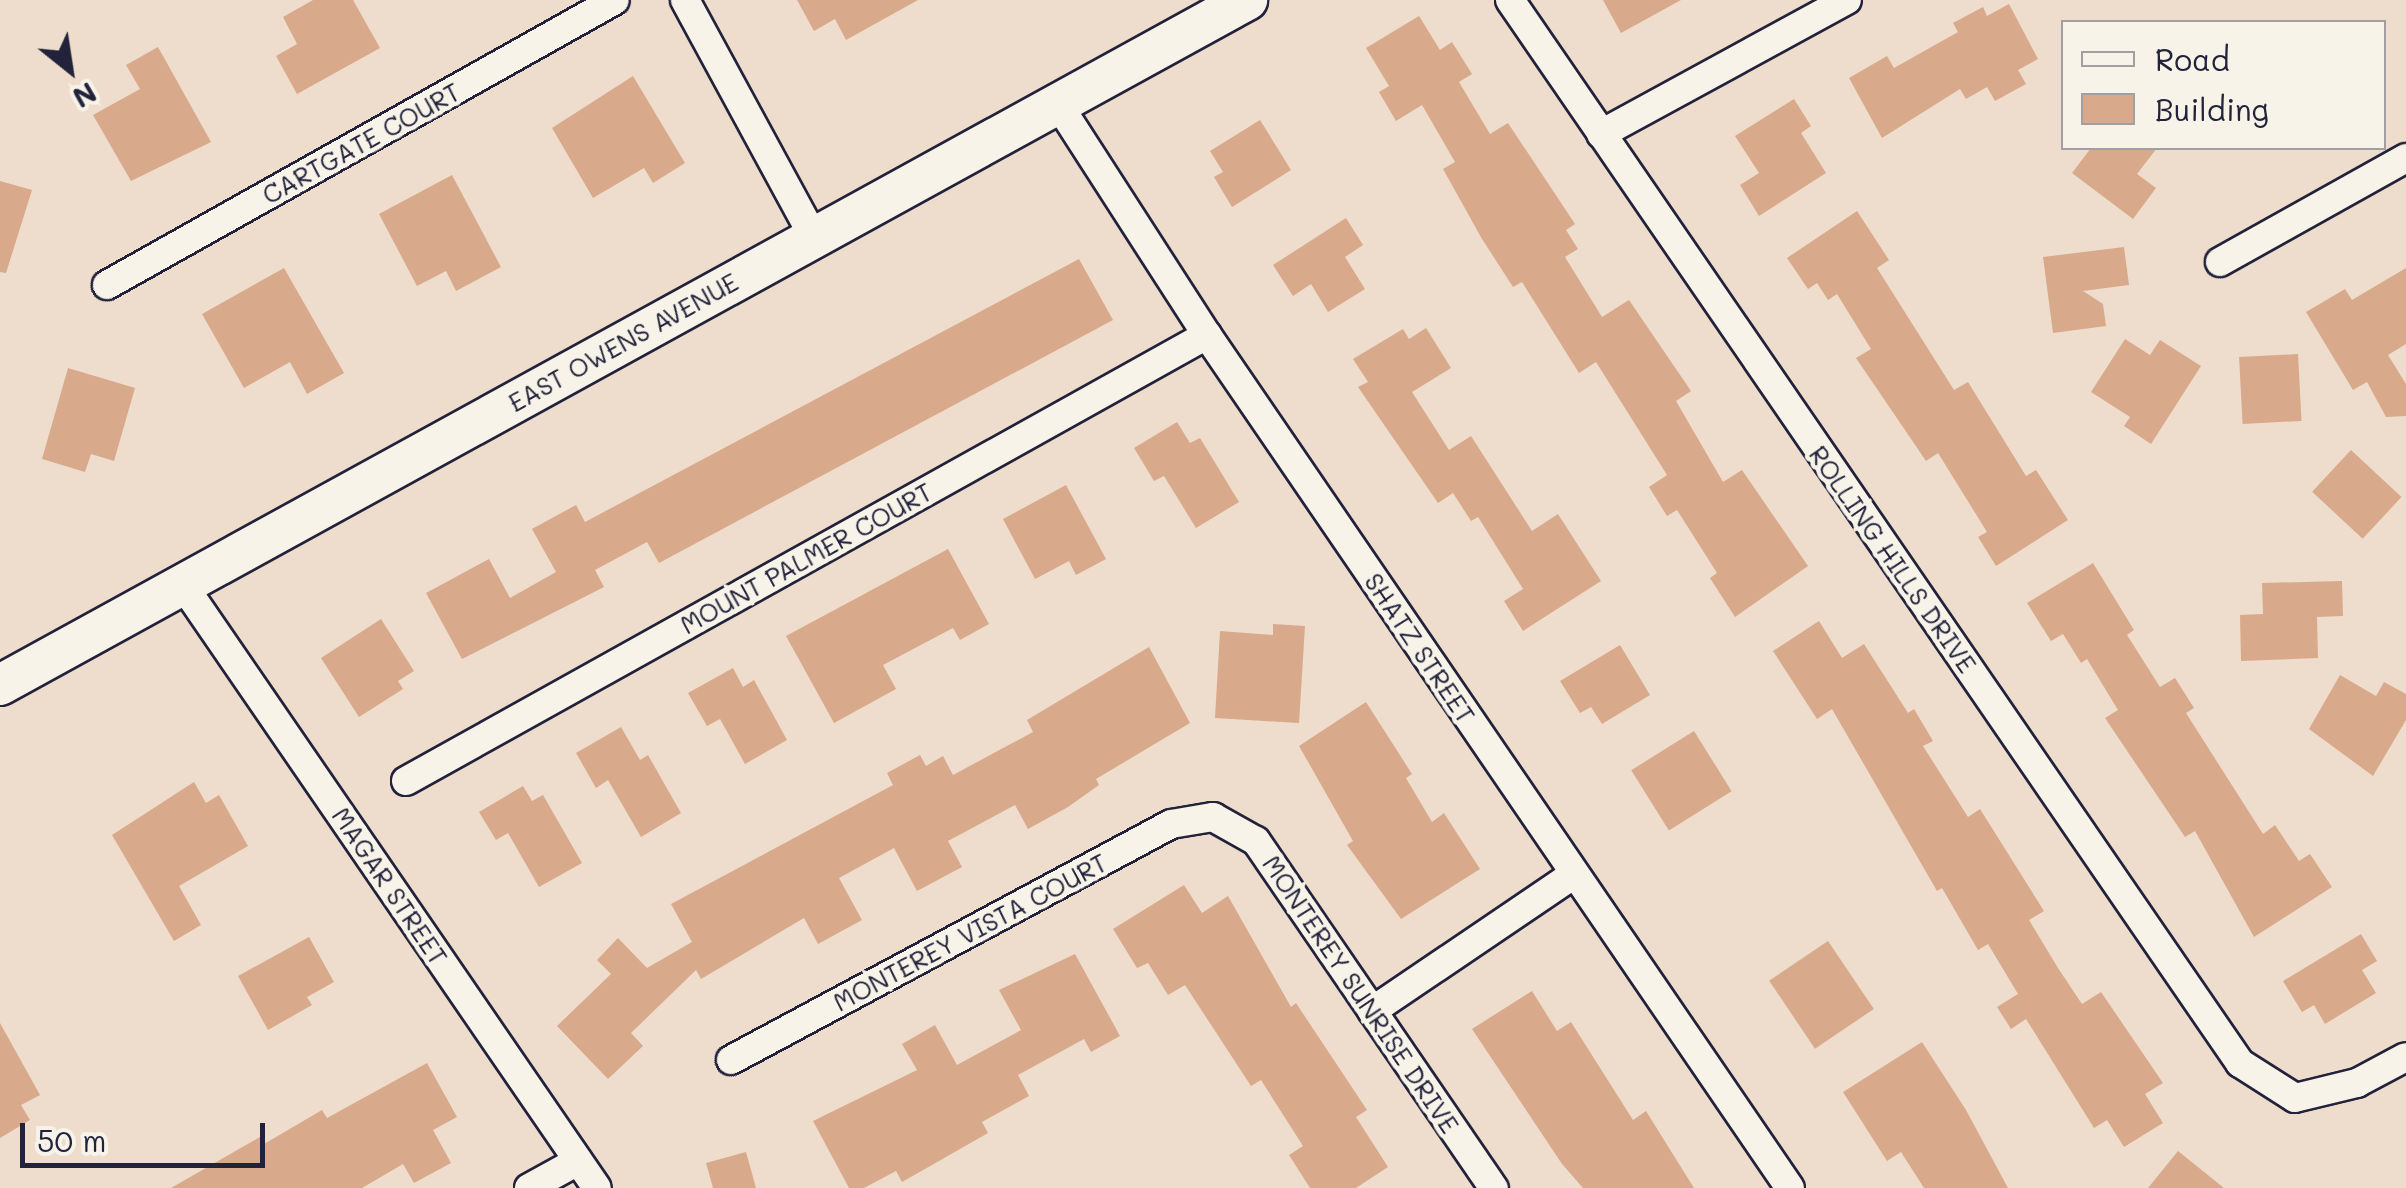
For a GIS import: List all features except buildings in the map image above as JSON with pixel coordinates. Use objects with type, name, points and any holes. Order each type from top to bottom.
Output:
[{"type":"main road","name":"EAST OWENS AVENUE","points":[[0,686],[1247,0]]},
{"type":"street","name":"CARTGATE COURT","points":[[108,286],[614,0]]},
{"type":"street","points":[[684,0],[814,238]]},
{"type":"street","name":"ROLLING HILLS DRIVE","points":[[1510,0],[2240,1063],[2295,1098],[2358,1083],[2406,1057]]},
{"type":"street","points":[[1601,134],[1847,0]]},
{"type":"street","name":"SHATZ STREET","points":[[1058,104],[1207,335],[1790,1188]]},
{"type":"street","points":[[2220,262],[2406,158]]},
{"type":"street","name":"MOUNT PALMER COURT","points":[[406,781],[1207,335]]},
{"type":"street","name":"MAGAR STREET","points":[[184,584],[597,1188]]},
{"type":"street","name":"MONTEREY SUNRISE DRIVE","points":[[1214,817],[1256,841],[1485,1185]]},
{"type":"street","name":"MONTEREY VISTA COURT","points":[[731,1060],[1171,824],[1214,817]]},
{"type":"street","points":[[1372,1011],[1574,874]]},
{"type":"street","points":[[529,1188],[578,1161]]}]
